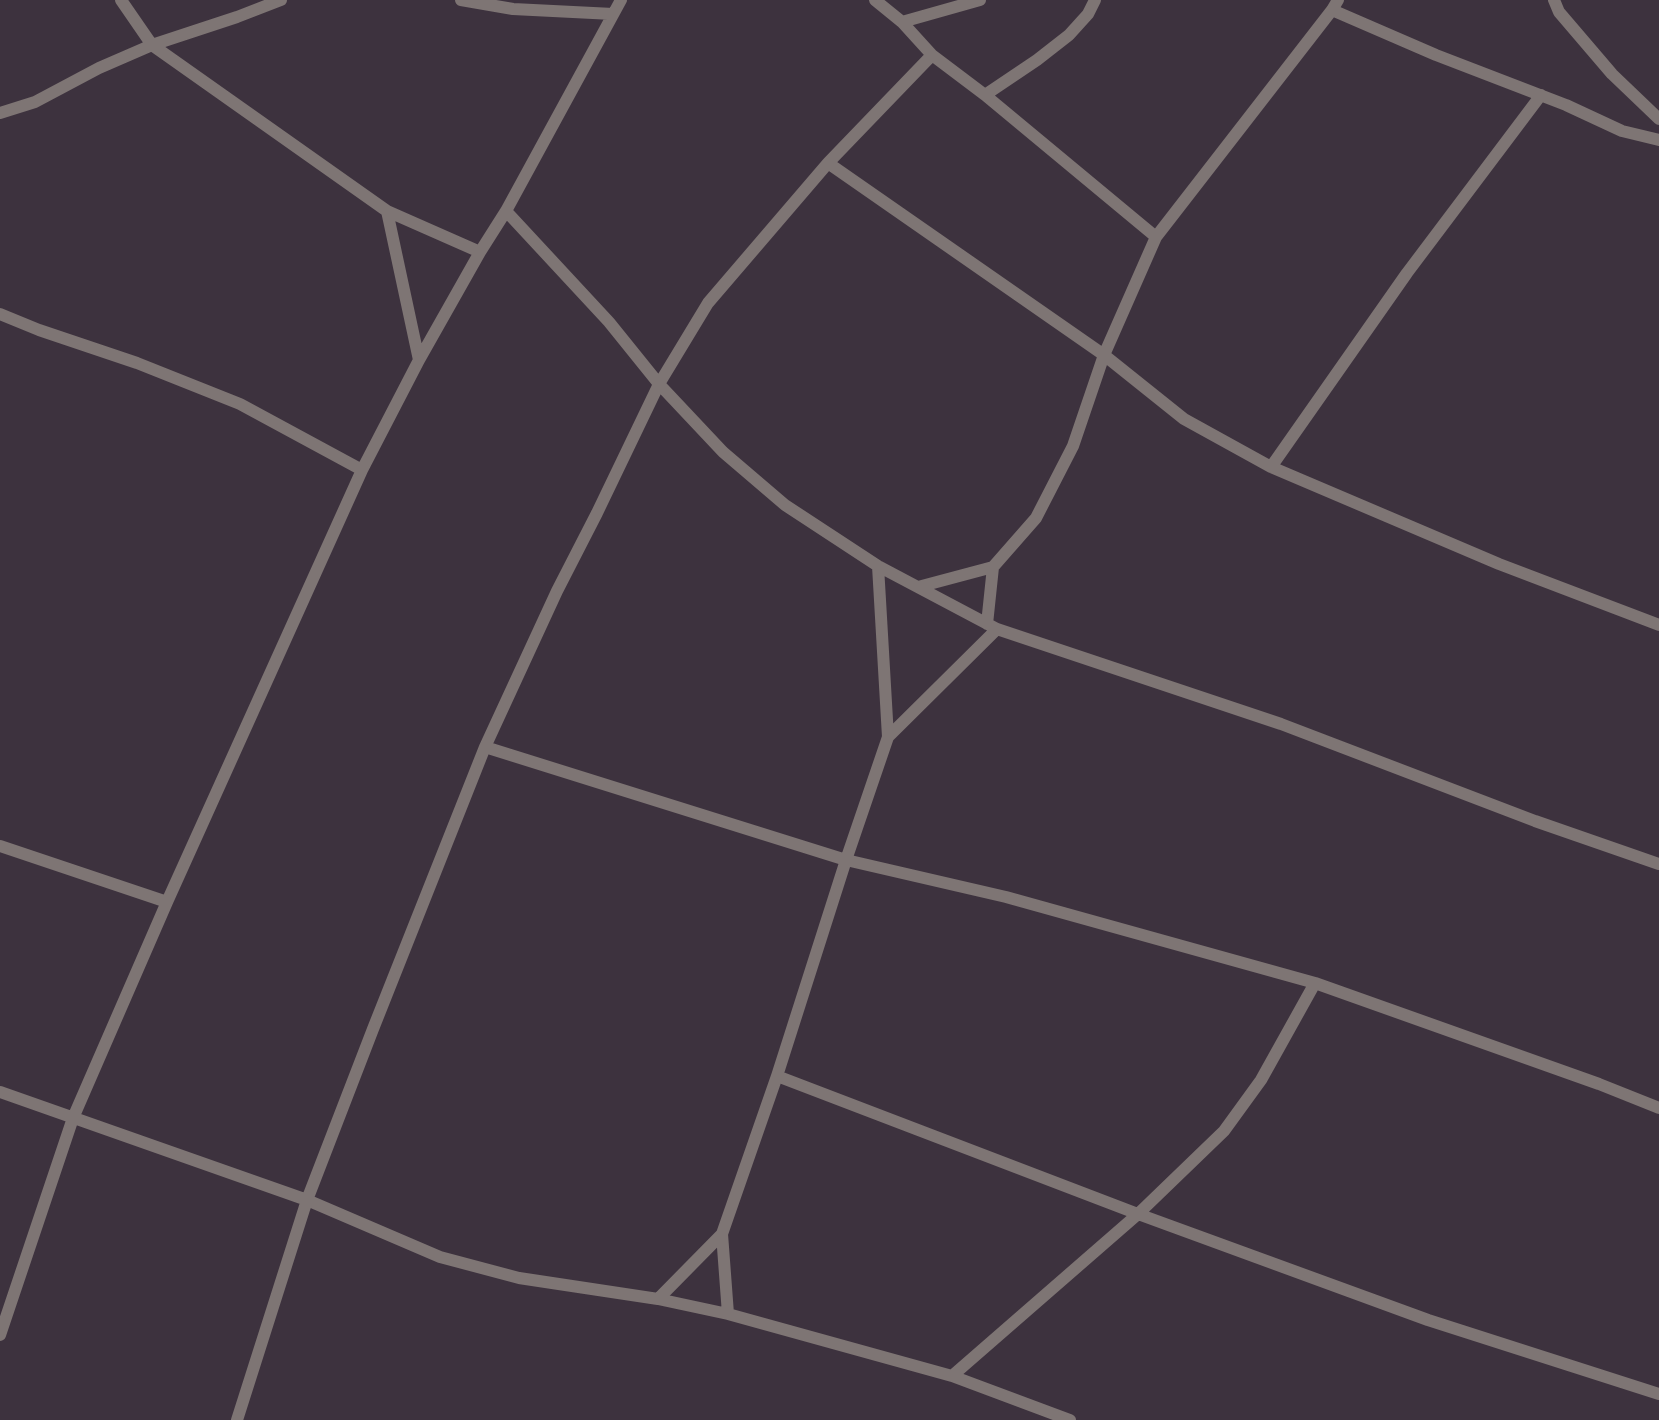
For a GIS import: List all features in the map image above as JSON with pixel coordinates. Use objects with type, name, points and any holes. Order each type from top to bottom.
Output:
[{"type":"street","points":[[121,0],[152,45],[387,211],[480,252]]},
{"type":"street","points":[[0,113],[35,102],[99,68],[152,45],[281,0]]},
{"type":"street","points":[[461,0],[513,9],[613,14]]},
{"type":"street","points":[[0,1335],[74,1119],[167,902],[362,470],[419,360],[506,211],[621,0]]},
{"type":"street","points":[[875,0],[902,22],[932,55],[986,95],[1156,237]]},
{"type":"street","points":[[902,22],[980,0]]},
{"type":"street","points":[[986,95],[1069,35],[1088,14],[1095,0]]},
{"type":"street","points":[[1554,0],[1558,12],[1612,74],[1659,119]]},
{"type":"street","points":[[918,587],[993,567],[1036,518],[1073,446],[1104,355],[1156,237],[1335,5],[1436,55],[1541,95],[1622,131],[1659,140]]},
{"type":"street","points":[[237,1420],[307,1200],[485,747],[557,591],[659,384],[708,303],[828,163],[932,55]]},
{"type":"street","points":[[1271,467],[1407,273],[1541,95]]},
{"type":"street","points":[[828,163],[1104,355],[1184,418],[1271,467],[1499,564],[1659,625]]},
{"type":"street","points":[[387,211],[419,360]]},
{"type":"street","points":[[506,211],[609,322],[659,384],[723,452],[785,505],[878,566],[992,627],[1281,724],[1535,821],[1659,864]]},
{"type":"street","points":[[0,314],[39,330],[137,363],[240,404],[362,470]]},
{"type":"street","points":[[728,1314],[722,1234],[777,1076],[888,737],[878,566]]},
{"type":"street","points":[[888,737],[992,627],[993,567]]},
{"type":"street","points":[[485,747],[846,860],[1006,897],[1315,983],[1599,1084],[1659,1108]]},
{"type":"street","points":[[0,846],[167,902]]},
{"type":"street","points":[[952,1376],[1138,1214],[1224,1131],[1261,1080],[1315,983]]},
{"type":"street","points":[[777,1076],[1138,1214],[1428,1320],[1659,1394]]},
{"type":"street","points":[[0,1092],[307,1200],[440,1257],[519,1278],[658,1299],[728,1314],[952,1376],[1070,1420]]},
{"type":"street","points":[[658,1299],[722,1234]]}]
